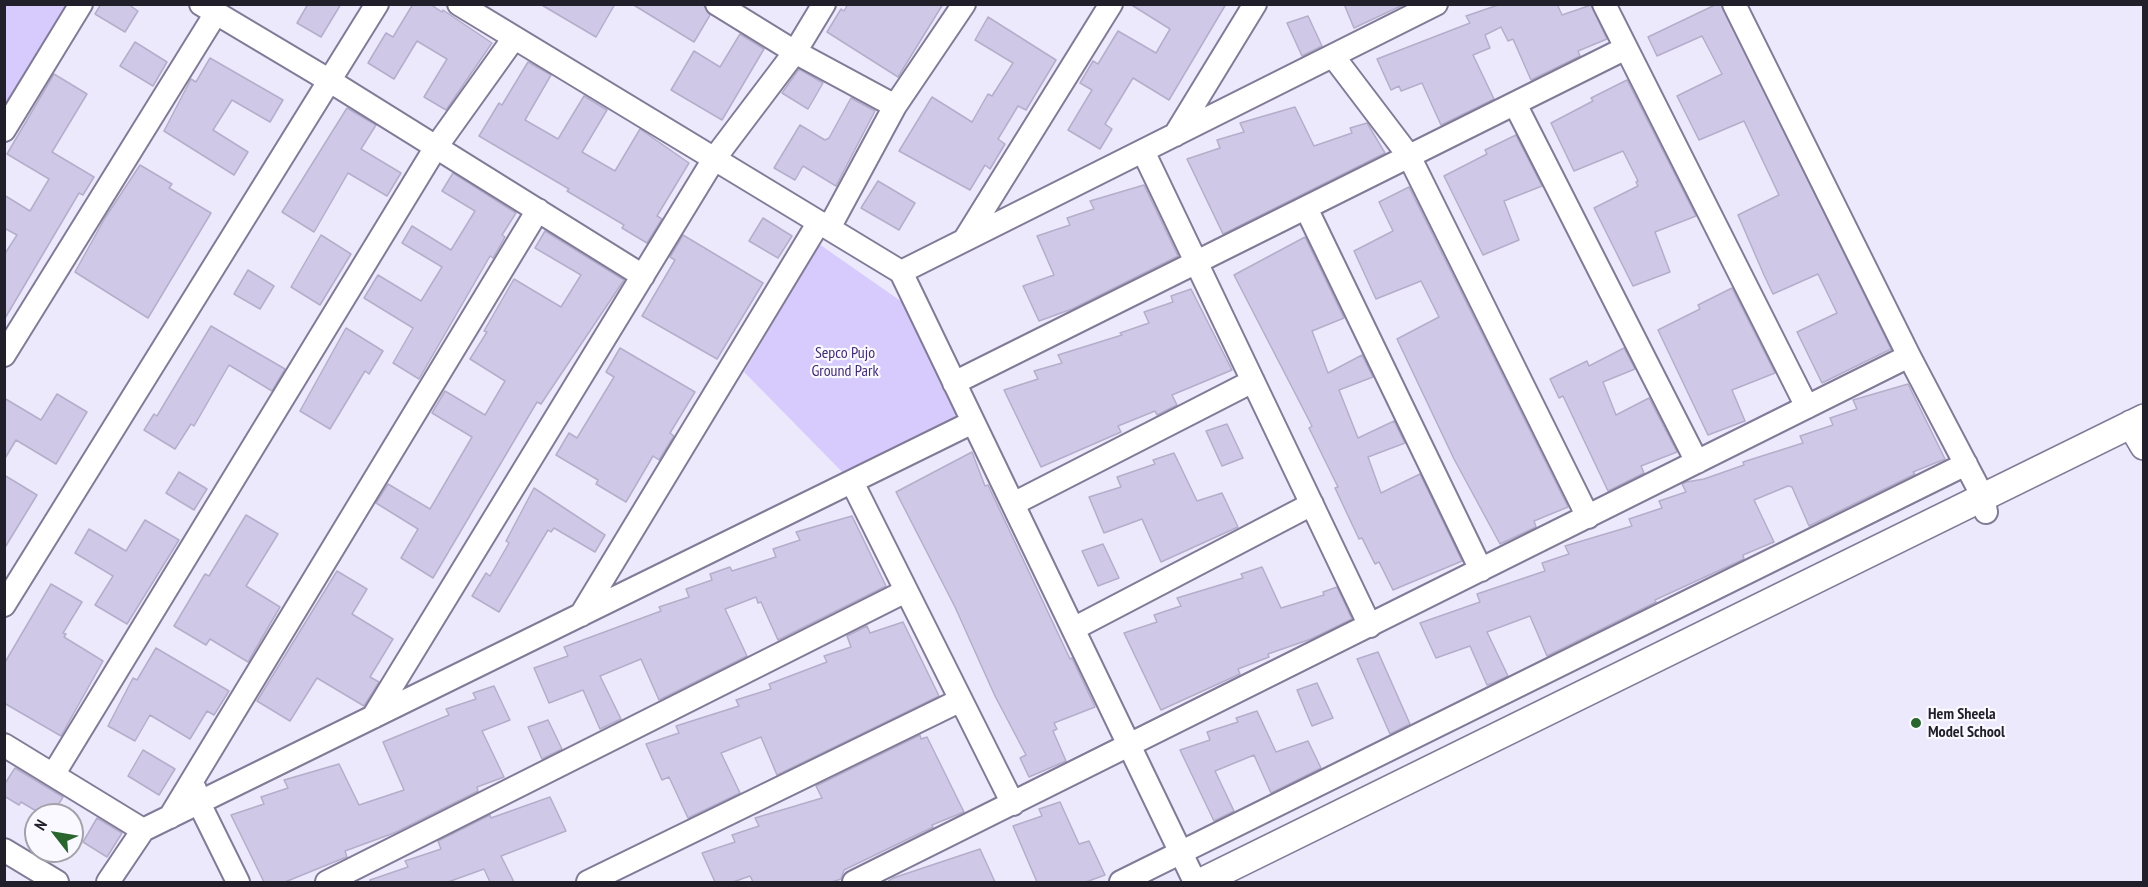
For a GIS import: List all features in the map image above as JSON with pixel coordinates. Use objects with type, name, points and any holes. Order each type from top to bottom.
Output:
[{"type":"street","points":[[4,130],[81,4]]},
{"type":"street","points":[[4,605],[377,4]]},
{"type":"street","points":[[459,4],[901,272],[1195,882]]},
{"type":"street","points":[[717,4],[795,52],[896,106]]},
{"type":"street","points":[[373,717],[714,159],[795,52],[824,4]]},
{"type":"street","points":[[581,615],[896,106],[964,4]]},
{"type":"street","points":[[964,240],[1111,4]]},
{"type":"street","points":[[1174,135],[1255,4]]},
{"type":"street","points":[[901,272],[1436,4]]},
{"type":"street","points":[[1604,4],[1807,407]]},
{"type":"street","points":[[1734,4],[1909,356],[1966,464],[1984,505]]},
{"type":"street","points":[[4,355],[209,9],[330,81],[643,276]]},
{"type":"street","points":[[53,775],[436,147],[514,38]]},
{"type":"street","points":[[954,383],[1626,48]]},
{"type":"street","points":[[1333,56],[1409,156],[1588,517]]},
{"type":"street","points":[[1515,104],[1697,462]]},
{"type":"street","points":[[1143,151],[1370,626]]},
{"type":"street","points":[[1306,208],[1481,570]]},
{"type":"street","points":[[170,817],[538,210]]},
{"type":"street","points":[[861,881],[1909,356]]},
{"type":"street","points":[[1013,504],[1253,381]]},
{"type":"street","points":[[108,882],[143,830],[973,422]]},
{"type":"street","points":[[1201,882],[2140,432]]},
{"type":"street","points":[[1121,882],[1966,464]]},
{"type":"street","points":[[852,482],[1013,804]]},
{"type":"street","points":[[1073,628],[1312,504]]},
{"type":"street","points":[[1228,882],[1984,505]]},
{"type":"street","points":[[327,882],[906,591]]},
{"type":"street","points":[[588,882],[961,700]]},
{"type":"street","points":[[4,745],[143,830]]},
{"type":"street","points":[[193,778],[199,803],[238,882]]},
{"type":"street","points":[[4,850],[57,882]]},
{"type":"green space","points":[[5,5],[70,5],[5,108]]},
{"type":"green space","name":"Sepco Pujo Ground Park","points":[[819,244],[905,304],[958,415],[852,482],[744,372]]},
{"type":"building","points":[[101,4],[128,4],[138,11],[125,32],[95,14]]},
{"type":"building","points":[[308,4],[341,4],[321,37],[297,23]]},
{"type":"building","points":[[413,4],[430,4],[442,12],[443,10],[492,43],[446,110],[424,97],[447,59],[417,41],[394,79],[368,63],[386,33],[393,37]]},
{"type":"building","points":[[540,4],[615,4],[596,37]]},
{"type":"building","points":[[632,4],[703,4],[710,15],[694,42]]},
{"type":"building","points":[[848,4],[943,4],[898,77],[827,32],[841,9],[844,11]]},
{"type":"building","points":[[1130,4],[1226,4],[1169,100],[1133,78],[1105,124],[1112,129],[1100,149],[1068,130],[1092,90],[1080,83],[1093,61],[1098,64],[1118,31],[1156,53],[1170,29]]},
{"type":"building","points":[[1344,4],[1405,4],[1354,28]]},
{"type":"building","points":[[1501,4],[1557,4],[1562,15],[1591,5],[1607,39],[1578,51],[1580,56],[1531,80],[1513,39],[1508,41],[1501,27],[1485,35],[1490,48],[1473,55],[1494,99],[1441,125],[1422,83],[1401,91],[1399,86],[1391,90],[1377,59],[1470,23],[1466,16]]},
{"type":"building","points":[[1721,4],[1891,349],[1822,383],[1797,332],[1837,313],[1818,274],[1773,294],[1738,215],[1779,195],[1744,121],[1699,140],[1677,96],[1722,74],[1702,36],[1657,56],[1648,37]]},
{"type":"building","points":[[1308,16],[1322,46],[1302,56],[1287,23]]},
{"type":"building","points":[[988,17],[1056,60],[1026,110],[1018,106],[998,139],[1005,144],[990,169],[985,165],[970,190],[899,151],[932,97],[972,122],[988,94],[992,96],[1013,63],[975,40]]},
{"type":"building","points":[[740,34],[764,49],[722,120],[671,90],[694,51],[720,67]]},
{"type":"building","points":[[135,42],[167,62],[153,86],[120,66]]},
{"type":"building","points":[[210,58],[283,100],[270,122],[232,100],[213,130],[248,152],[234,175],[164,131],[191,79],[196,82]]},
{"type":"building","points":[[528,62],[551,75],[525,120],[558,139],[584,96],[607,110],[582,152],[615,171],[640,129],[689,163],[657,216],[662,219],[647,243],[622,228],[624,225],[567,191],[569,189],[479,136],[499,103],[502,105]]},
{"type":"building","points":[[799,69],[823,83],[808,109],[782,93]]},
{"type":"building","points":[[54,74],[87,94],[52,152],[94,177],[83,195],[79,193],[4,320],[4,255],[17,235],[4,228],[4,195],[30,211],[49,179],[7,154]]},
{"type":"building","points":[[1627,80],[1696,216],[1655,232],[1670,272],[1633,286],[1594,208],[1638,186],[1636,182],[1638,181],[1623,151],[1574,171],[1551,123],[1593,101],[1591,98]]},
{"type":"building","points":[[851,98],[875,111],[836,186],[803,166],[795,180],[774,168],[800,125],[825,140],[829,138]]},
{"type":"building","points":[[1295,107],[1314,146],[1352,133],[1350,128],[1367,123],[1385,153],[1223,234],[1187,159],[1220,148],[1217,140],[1244,132],[1240,123]]},
{"type":"building","points":[[347,108],[376,125],[361,149],[401,173],[387,196],[348,173],[314,232],[282,212]]},
{"type":"building","points":[[1516,135],[1542,186],[1504,201],[1519,240],[1483,255],[1444,176],[1487,154],[1485,150]]},
{"type":"building","points":[[140,165],[172,184],[169,188],[211,213],[148,318],[75,272],[105,218]]},
{"type":"building","points":[[453,173],[516,213],[502,235],[505,237],[493,258],[490,256],[419,379],[393,363],[413,328],[364,298],[378,275],[421,301],[442,267],[402,243],[412,226],[451,250],[475,211],[442,191]]},
{"type":"building","points":[[878,181],[915,203],[899,230],[861,208]]},
{"type":"building","points":[[1144,185],[1178,256],[1072,309],[1039,321],[1023,286],[1054,275],[1037,236],[1070,225],[1067,218],[1094,209],[1090,201]]},
{"type":"building","points":[[1409,187],[1568,507],[1534,521],[1536,527],[1500,544],[1454,459],[1397,339],[1439,317],[1421,281],[1376,299],[1354,251],[1393,231],[1379,202]]},
{"type":"building","points":[[763,218],[792,236],[778,258],[749,241]]},
{"type":"building","points":[[545,231],[624,280],[541,404],[537,402],[433,578],[401,558],[418,529],[376,503],[388,484],[430,509],[472,437],[432,413],[445,391],[485,415],[505,381],[470,359],[487,332],[484,331],[514,279],[561,307],[581,275],[535,248]]},
{"type":"building","points":[[321,235],[351,254],[320,305],[291,287]]},
{"type":"building","points":[[683,235],[763,283],[717,359],[642,316],[675,260],[670,257]]},
{"type":"building","points":[[1305,237],[1344,318],[1312,331],[1328,373],[1362,355],[1373,377],[1339,390],[1358,438],[1394,421],[1405,443],[1368,457],[1381,493],[1420,474],[1462,561],[1393,590],[1379,562],[1375,564],[1362,538],[1359,539],[1335,488],[1338,487],[1309,428],[1312,426],[1234,275]]},
{"type":"building","points":[[248,270],[274,286],[260,309],[234,294]]},
{"type":"building","points":[[1732,288],[1775,373],[1732,390],[1745,421],[1708,435],[1658,330],[1700,309],[1698,305]]},
{"type":"building","points":[[1191,289],[1232,370],[1172,395],[1177,405],[1157,415],[1155,411],[1118,426],[1121,432],[1041,467],[1004,390],[1038,379],[1034,371],[1062,363],[1058,355],[1122,335],[1120,333],[1149,323],[1144,312],[1173,302],[1171,296]]},
{"type":"building","points":[[211,326],[285,369],[272,391],[229,365],[194,426],[191,424],[175,449],[144,430],[154,414],[157,416]]},
{"type":"building","points":[[346,328],[383,351],[369,374],[365,371],[330,429],[300,411]]},
{"type":"building","points":[[620,348],[695,392],[670,433],[674,436],[659,460],[653,456],[626,502],[596,484],[598,480],[556,455],[569,433],[577,438],[614,377],[606,372]]},
{"type":"building","points":[[1624,348],[1635,369],[1603,382],[1616,415],[1649,398],[1677,452],[1641,466],[1644,473],[1608,491],[1563,396],[1559,398],[1550,379],[1587,361],[1589,366]]},
{"type":"building","points":[[1908,384],[1945,459],[1913,472],[1915,474],[1809,526],[1792,487],[1788,486],[1754,500],[1774,542],[1743,555],[1744,559],[1655,600],[1656,602],[1547,656],[1530,616],[1487,632],[1508,676],[1493,683],[1487,685],[1470,646],[1436,658],[1420,623],[1480,602],[1477,594],[1545,571],[1542,563],[1569,554],[1565,546],[1632,526],[1629,519],[1662,508],[1659,501],[1686,492],[1682,484],[1686,482],[1704,479],[1744,465],[1743,462],[1803,443],[1800,436],[1833,425],[1830,418],[1857,409],[1853,400]]},
{"type":"building","points":[[57,394],[87,412],[56,464],[16,440],[4,460],[4,398],[41,420]]},
{"type":"building","points":[[1227,424],[1243,458],[1222,466],[1206,431]]},
{"type":"building","points":[[972,452],[985,486],[988,485],[1095,707],[1054,723],[1057,729],[1053,731],[1066,761],[1029,777],[1020,758],[1026,755],[995,696],[955,607],[896,492]]},
{"type":"building","points":[[1174,453],[1197,501],[1222,493],[1238,527],[1161,562],[1142,519],[1104,533],[1089,497],[1121,487],[1117,477],[1155,464],[1153,460]]},
{"type":"building","points":[[179,472],[207,489],[194,510],[166,493]]},
{"type":"building","points":[[4,475],[37,495],[4,549]]},
{"type":"building","points":[[534,488],[605,535],[595,552],[554,528],[551,532],[548,530],[499,612],[472,596],[486,573],[490,576],[509,543],[506,541]]},
{"type":"building","points":[[246,515],[278,534],[246,586],[280,607],[248,662],[210,639],[206,645],[174,626],[205,574],[209,576]]},
{"type":"building","points":[[852,516],[886,586],[778,640],[761,602],[758,603],[756,597],[725,609],[747,656],[659,700],[641,659],[600,676],[621,719],[600,729],[583,690],[549,703],[534,668],[568,656],[564,647],[661,611],[659,607],[689,597],[686,589],[712,580],[710,574],[730,567],[732,571],[776,557],[773,549],[800,540],[796,532]]},
{"type":"building","points":[[145,520],[179,540],[127,624],[95,605],[113,576],[75,553],[89,529],[126,551]]},
{"type":"building","points":[[1103,544],[1119,578],[1098,586],[1082,551]]},
{"type":"building","points":[[1262,567],[1281,608],[1324,595],[1323,592],[1337,587],[1352,619],[1311,639],[1268,654],[1269,657],[1238,669],[1240,674],[1161,710],[1124,633],[1157,622],[1154,615],[1181,606],[1177,598],[1243,578],[1241,574]]},
{"type":"building","points":[[337,571],[367,589],[352,614],[393,639],[370,677],[379,682],[364,706],[317,678],[290,721],[257,701]]},
{"type":"building","points":[[51,584],[82,602],[63,633],[66,634],[64,637],[103,661],[61,736],[4,703],[4,664]]},
{"type":"building","points":[[903,622],[939,696],[777,775],[761,737],[721,753],[740,793],[688,818],[669,777],[662,780],[646,744],[679,733],[676,726],[739,706],[736,700],[771,689],[769,684],[827,662],[824,656],[851,647],[847,636],[867,626],[870,633]]},
{"type":"building","points":[[156,648],[229,691],[214,715],[207,711],[190,739],[150,715],[135,741],[108,726],[133,678],[137,680]]},
{"type":"building","points":[[1378,652],[1410,724],[1390,734],[1357,659]]},
{"type":"building","points":[[1317,683],[1333,718],[1312,726],[1297,690]]},
{"type":"building","points":[[494,686],[510,720],[482,731],[504,777],[477,787],[478,791],[394,833],[345,851],[347,857],[285,882],[264,882],[231,815],[264,804],[261,797],[288,788],[284,780],[339,764],[359,805],[404,790],[383,742],[449,715],[446,709],[476,699],[473,693]]},
{"type":"building","points":[[1257,711],[1276,752],[1308,741],[1321,768],[1271,793],[1254,755],[1215,771],[1234,811],[1214,821],[1180,750],[1210,740],[1207,732],[1238,722],[1236,718]]},
{"type":"building","points":[[548,720],[562,749],[542,759],[528,727]]},
{"type":"building","points":[[920,735],[921,739],[927,737],[964,812],[932,825],[933,827],[844,870],[841,879],[832,882],[753,882],[750,876],[733,882],[715,882],[702,853],[735,842],[732,835],[759,826],[755,818],[822,798],[816,786]]},
{"type":"building","points":[[143,750],[175,769],[159,795],[128,776]]},
{"type":"building","points":[[15,768],[63,797],[59,803],[21,802],[19,805],[4,796],[4,785]]},
{"type":"building","points":[[550,797],[566,831],[501,856],[514,882],[490,882],[484,869],[448,882],[370,882],[370,880],[408,867],[405,861],[441,849],[438,841],[490,815],[491,818]]},
{"type":"building","points":[[1060,802],[1079,844],[1089,841],[1105,875],[1086,882],[1037,882],[1013,826],[1042,816],[1039,809]]},
{"type":"building","points":[[97,818],[122,833],[107,857],[84,843]]},
{"type":"building","points":[[980,849],[995,882],[887,882],[893,878]]},
{"type":"place","name":"Hem Sheela Model School","points":[[1916,723]]}]
